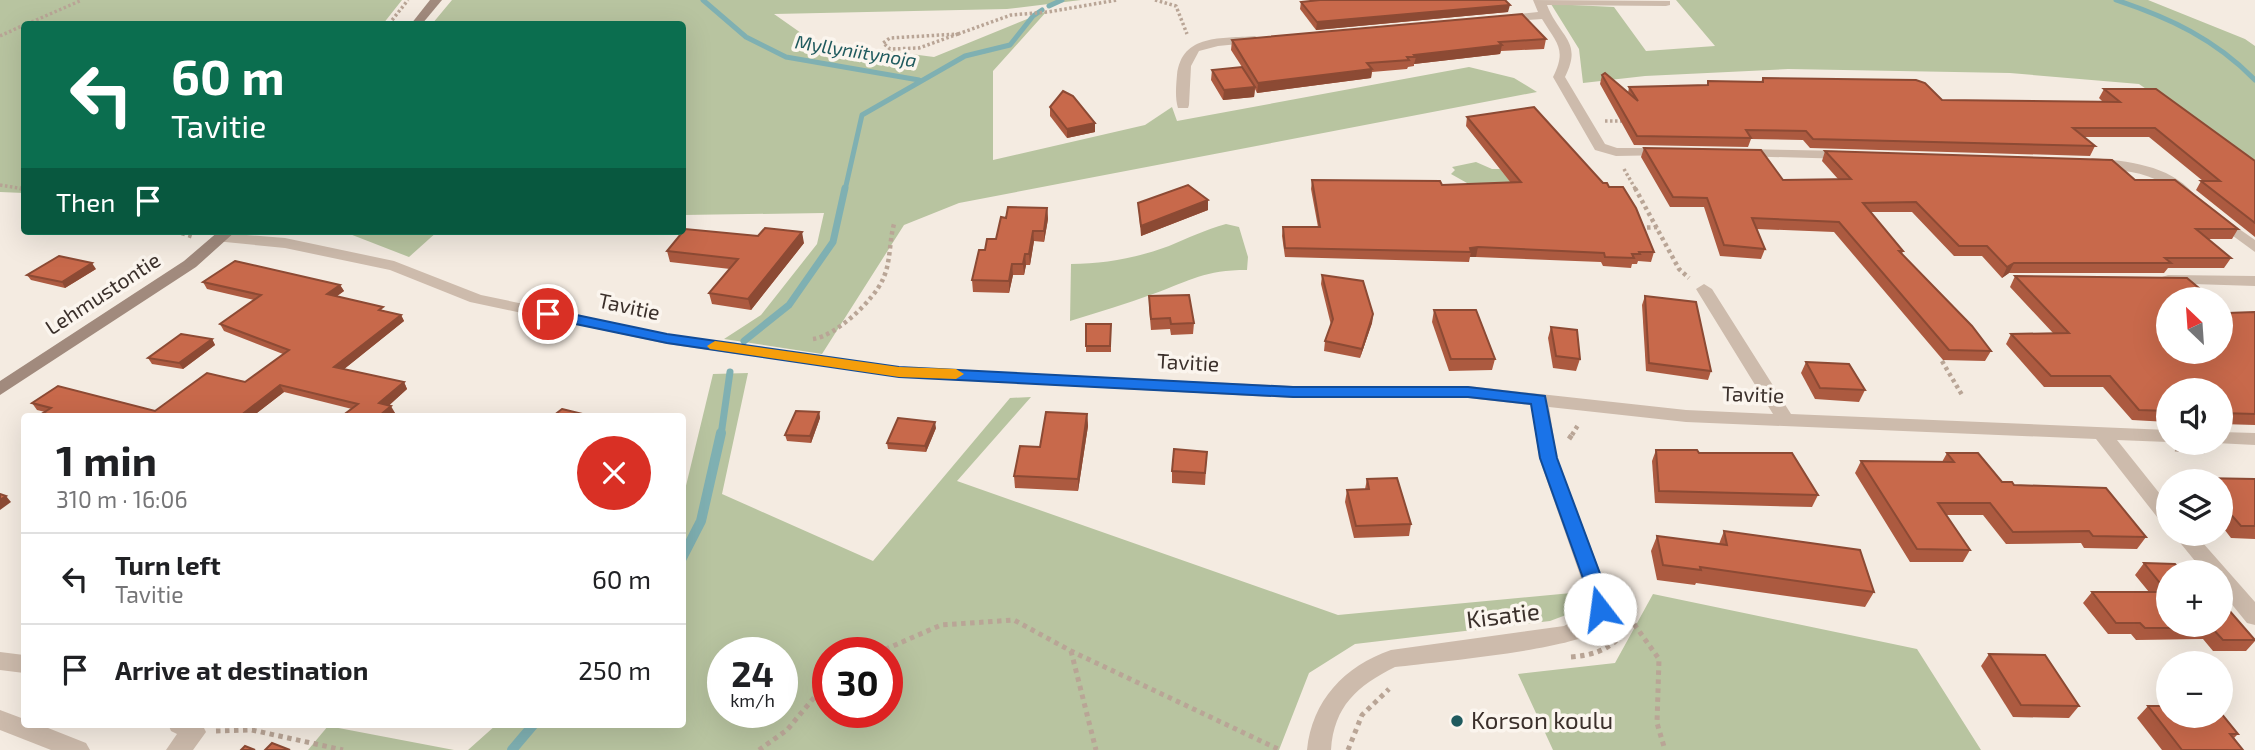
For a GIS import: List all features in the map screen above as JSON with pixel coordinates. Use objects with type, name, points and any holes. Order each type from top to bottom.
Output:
[{"type":"main road","points":[[418,21],[436,0]]},
{"type":"main road","name":"Lehmustontie","points":[[0,389],[190,264],[224,235]]},
{"type":"street","points":[[1486,20],[1542,6],[1666,3]]},
{"type":"street","points":[[1542,6],[1567,50],[1568,59],[1559,78],[1600,147],[1616,152],[1682,153]]},
{"type":"street","points":[[1183,105],[1182,70],[1188,52],[1195,47],[1268,39]]},
{"type":"street","points":[[1729,153],[1866,155]]},
{"type":"street","points":[[2073,160],[2127,164],[2167,178],[2251,241]]},
{"type":"street","name":"Tavitie","points":[[224,235],[285,243],[394,266],[476,299],[667,339],[899,372],[1293,392],[1468,392],[1686,415],[2156,435]]},
{"type":"street","points":[[2152,280],[2255,281]]},
{"type":"street","points":[[1704,289],[1785,419]]},
{"type":"street","name":"Kisatie","points":[[1319,750],[1319,731],[1331,705],[1351,681],[1370,669],[1404,657],[1564,635],[1590,626],[1600,609],[1598,595],[1549,458],[1539,400]]},
{"type":"street","points":[[2100,432],[2156,502]]},
{"type":"street","points":[[2233,438],[2255,439]]},
{"type":"street","points":[[2194,546],[2206,560]]},
{"type":"street","points":[[2233,591],[2255,617]]},
{"type":"street","points":[[0,660],[21,664]]},
{"type":"street","points":[[0,720],[78,750]]},
{"type":"street","points":[[178,750],[187,728]]},
{"type":"path","points":[[35,21],[82,0]]},
{"type":"path","points":[[391,21],[408,0]]},
{"type":"path","points":[[958,34],[890,38],[883,43],[890,49],[904,50],[958,34],[1011,15],[1048,12],[1117,0]]},
{"type":"path","points":[[1155,0],[1176,6],[1186,34],[1195,47]]},
{"type":"path","points":[[0,36],[21,27]]},
{"type":"path","points":[[1597,121],[1624,121]]},
{"type":"path","points":[[1616,152],[1679,269],[1704,289]]},
{"type":"path","points":[[0,185],[21,188]]},
{"type":"path","points":[[806,339],[822,338],[870,300],[887,270],[889,239],[894,224]]},
{"type":"path","points":[[1631,229],[1657,227]]},
{"type":"path","points":[[189,235],[199,238]]},
{"type":"path","points":[[1942,361],[1962,396]]},
{"type":"path","points":[[1629,617],[1659,659],[1657,723],[1665,750]]},
{"type":"path","points":[[903,642],[942,625],[1014,620],[1071,651],[1280,750]]},
{"type":"path","points":[[1071,651],[1096,750]]},
{"type":"path","points":[[759,750],[787,730],[812,700]]},
{"type":"path","points":[[187,728],[252,730],[343,750]]},
{"type":"green space","points":[[0,0],[402,0],[385,21],[21,21],[21,193],[0,192]]},
{"type":"green space","points":[[452,0],[1081,0],[1007,9],[774,14],[838,59],[880,50],[934,57],[1047,11],[993,71],[993,160],[1145,125],[1172,107],[1177,121],[1469,67],[1514,78],[1537,92],[959,203],[904,225],[822,354],[724,339],[761,315],[817,244],[824,213],[686,215],[686,21],[434,21]]},
{"type":"green space","points":[[1676,0],[2148,0],[2245,39],[2255,46],[2255,164],[2139,84],[2010,73],[1788,69],[1645,76],[1583,83],[1579,49],[1551,4],[1614,7],[1646,51],[1715,46]]},
{"type":"green space","points":[[1476,162],[1492,169],[1500,169],[1514,186],[1467,183],[1451,174],[1455,170],[1452,167]]},
{"type":"green space","points":[[1226,224],[1239,227],[1248,257],[1247,270],[1198,277],[1070,321],[1071,264],[1096,263],[1145,254]]},
{"type":"green space","points":[[352,235],[434,235],[409,257]]},
{"type":"green space","points":[[748,373],[722,494],[873,561],[1010,398],[1031,397],[957,481],[1338,615],[1582,592],[1574,612],[1550,621],[1355,644],[1309,673],[1279,750],[468,750],[493,728],[686,728],[686,486],[713,374]]},
{"type":"green space","points":[[1653,594],[1917,649],[1981,750],[1553,750],[1518,674],[1615,663]]},
{"type":"green space","points":[[326,728],[338,728],[454,750],[308,750]]},
{"type":"building","points":[[1505,0],[1510,5],[1317,22],[1301,2]]},
{"type":"building","points":[[1522,14],[1546,39],[1499,42],[1502,45],[1414,55],[1416,57],[1407,57],[1409,60],[1367,63],[1372,69],[1258,83],[1232,40]]},
{"type":"building","points":[[1242,67],[1255,87],[1224,90],[1212,70]]},
{"type":"building","points":[[1605,73],[1638,101],[1629,87],[1708,85],[1708,81],[1763,82],[1763,78],[1916,80],[1925,83],[1942,100],[2120,102],[2104,89],[2156,89],[2255,161],[2255,223],[2201,181],[2220,181],[2155,128],[2073,128],[2095,146],[1813,139],[1806,131],[1746,130],[1751,138],[1637,136],[1602,75]]},
{"type":"building","points":[[1063,91],[1073,96],[1095,123],[1067,129],[1050,107]]},
{"type":"building","points":[[1534,107],[1603,183],[1607,183],[1609,187],[1623,187],[1636,208],[1654,252],[1632,254],[1634,258],[1605,257],[1604,253],[1478,247],[1470,248],[1471,252],[1285,248],[1283,227],[1320,227],[1312,180],[1440,181],[1442,185],[1521,182],[1467,117]]},
{"type":"building","points":[[1644,148],[1761,150],[1783,180],[1851,179],[1825,151],[2112,160],[2135,180],[2175,180],[2238,229],[2196,229],[2231,258],[2165,258],[2171,263],[2014,263],[2007,267],[1987,246],[1959,246],[1916,202],[1863,203],[1903,251],[1899,251],[1972,326],[1991,351],[1949,350],[1839,222],[1752,218],[1765,249],[1724,245],[1707,198],[1673,197]]},
{"type":"building","points":[[1188,185],[1208,200],[1141,226],[1138,203]]},
{"type":"building","points":[[1008,207],[1047,208],[1044,231],[1033,231],[1029,254],[1025,254],[1023,264],[1012,264],[1009,281],[972,280],[979,250],[985,250],[987,239],[996,239],[1001,217],[1006,218]]},
{"type":"building","points":[[765,228],[802,232],[748,299],[709,293],[738,259],[667,251],[680,235],[686,235],[686,229],[758,236]]},
{"type":"building","points":[[59,256],[92,263],[62,282],[27,275]]},
{"type":"building","points":[[235,261],[340,285],[327,294],[383,307],[379,310],[401,315],[334,367],[404,382],[379,403],[391,406],[383,413],[346,413],[358,404],[280,385],[244,413],[43,413],[51,408],[32,403],[58,386],[155,411],[207,373],[245,382],[289,350],[220,324],[261,295],[203,282]]},
{"type":"building","points":[[1322,275],[1363,281],[1373,314],[1362,349],[1325,341],[1333,319]]},
{"type":"building","points":[[2015,276],[2187,278],[2198,287],[2156,287],[2156,364],[2233,364],[2233,313],[2255,312],[2255,414],[2233,413],[2233,378],[2156,378],[2156,411],[2139,410],[2110,376],[2051,376],[2011,334],[2069,333]]},
{"type":"building","points":[[1189,295],[1194,323],[1171,324],[1170,318],[1151,319],[1149,296]]},
{"type":"building","points":[[1645,296],[1696,302],[1711,371],[1649,363]]},
{"type":"building","points":[[1434,310],[1476,310],[1495,359],[1451,359]]},
{"type":"building","points":[[1086,324],[1111,324],[1110,346],[1086,346]]},
{"type":"building","points":[[1551,327],[1577,330],[1580,359],[1556,356]]},
{"type":"building","points":[[181,334],[212,339],[179,363],[148,358]]},
{"type":"building","points":[[1806,362],[1849,364],[1865,390],[1820,388]]},
{"type":"building","points":[[562,409],[579,413],[557,413]]},
{"type":"building","points":[[796,411],[819,412],[810,436],[785,435]]},
{"type":"building","points":[[1046,412],[1087,414],[1078,479],[1014,476],[1020,446],[1040,447]]},
{"type":"building","points":[[898,418],[935,422],[925,446],[887,443]]},
{"type":"building","points":[[1174,449],[1207,452],[1205,473],[1172,471]]},
{"type":"building","points":[[1656,450],[1792,453],[1818,495],[1659,491]]},
{"type":"building","points":[[1947,453],[1978,453],[2002,482],[2012,482],[2014,485],[2106,488],[2146,537],[2093,536],[2089,531],[2013,532],[1990,503],[1938,503],[1970,550],[1917,549],[1861,461],[1954,462]]},
{"type":"building","points":[[1397,478],[1411,524],[1356,526],[1347,490],[1369,489],[1367,479]]},
{"type":"building","points":[[2233,479],[2255,479],[2255,526],[2241,526],[2233,517]]},
{"type":"building","points":[[1724,531],[1860,550],[1874,592],[1700,567],[1701,570],[1663,565],[1657,536],[1727,545]]},
{"type":"building","points":[[2144,563],[2156,563],[2156,578]]},
{"type":"building","points":[[2092,592],[2156,592],[2156,628],[2145,628],[2140,623],[2116,623]]},
{"type":"building","points":[[2233,615],[2255,640],[2223,640],[2220,637],[2233,637]]},
{"type":"building","points":[[1989,654],[2045,655],[2079,706],[2021,705]]},
{"type":"building","points":[[2148,706],[2156,706],[2156,716]]},
{"type":"building","points":[[2165,728],[2233,728],[2238,734],[2230,734],[2243,750],[2182,750]]},
{"type":"building","points":[[272,743],[290,750],[265,750]]},
{"type":"waterway","name":"Myllyniitynoja","points":[[703,0],[746,37],[786,57],[919,80]]},
{"type":"waterway","name":"Myllyniitynoja","points":[[1049,6],[1062,0]]},
{"type":"waterway","points":[[2116,0],[2191,31],[2224,53],[2255,80]]},
{"type":"waterway","name":"Myllyniitynoja","points":[[845,190],[862,115],[965,56],[1010,45],[1033,16],[1042,10]]},
{"type":"waterway","points":[[744,341],[789,305],[833,242],[845,188]]},
{"type":"waterway","points":[[721,435],[730,372]]},
{"type":"waterway","points":[[686,550],[701,521],[721,433]]},
{"type":"waterway","points":[[512,750],[531,728]]},
{"type":"slow traffic","points":[[715,346],[899,372],[956,374]]},
{"type":"place","name":"Korson koulu","points":[[1457,721]]},
{"type":"route","points":[[548,314],[667,339],[899,372],[1293,392],[1468,392],[1539,400],[1549,458],[1598,595],[1600,609]]}]
